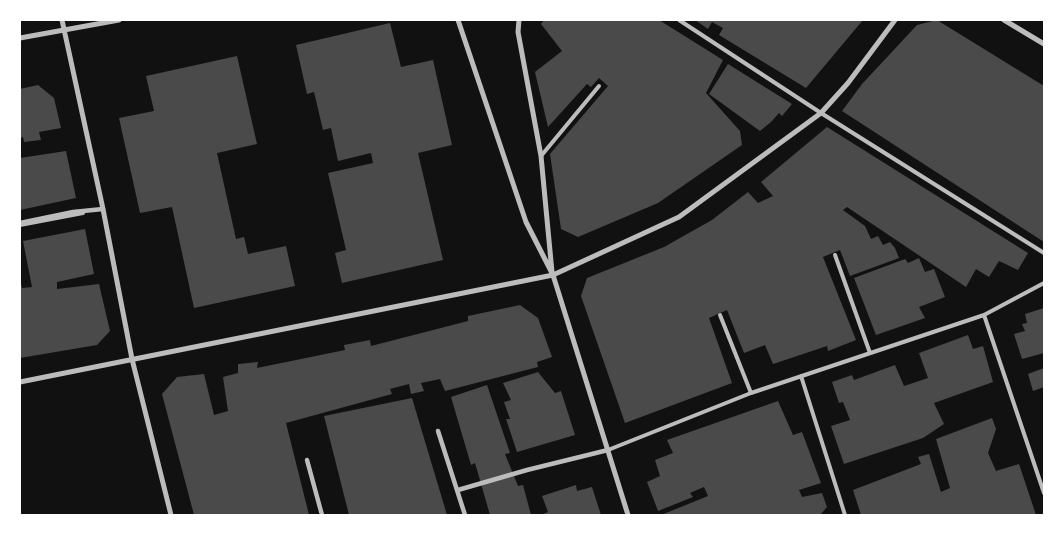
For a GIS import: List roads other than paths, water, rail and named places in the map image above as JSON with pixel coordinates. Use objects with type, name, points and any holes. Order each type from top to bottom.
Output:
[{"type":"street","points":[[62,20],[103,209],[132,359],[171,515]]},
{"type":"street","points":[[20,38],[119,20]]},
{"type":"street","points":[[458,20],[526,222],[553,275],[628,515]]},
{"type":"street","points":[[519,20],[518,32],[541,156],[553,275]]},
{"type":"street","points":[[20,382],[553,275],[679,217],[821,113],[848,84],[895,20]]},
{"type":"street","points":[[1004,20],[1044,44]]},
{"type":"street","points":[[20,224],[73,212],[103,209]]},
{"type":"street","points":[[438,431],[465,515]]},
{"type":"street","points":[[458,490],[527,470],[608,450]]},
{"type":"street","points":[[307,460],[322,515]]},
{"type":"lane","points":[[679,20],[821,113],[1044,253]]},
{"type":"lane","points":[[541,156],[600,86]]},
{"type":"lane","points":[[835,255],[870,353]]},
{"type":"lane","points":[[608,450],[752,393],[984,315],[1044,283]]},
{"type":"lane","points":[[720,315],[752,393]]},
{"type":"lane","points":[[984,315],[1044,494]]},
{"type":"lane","points":[[801,376],[845,515]]}]
